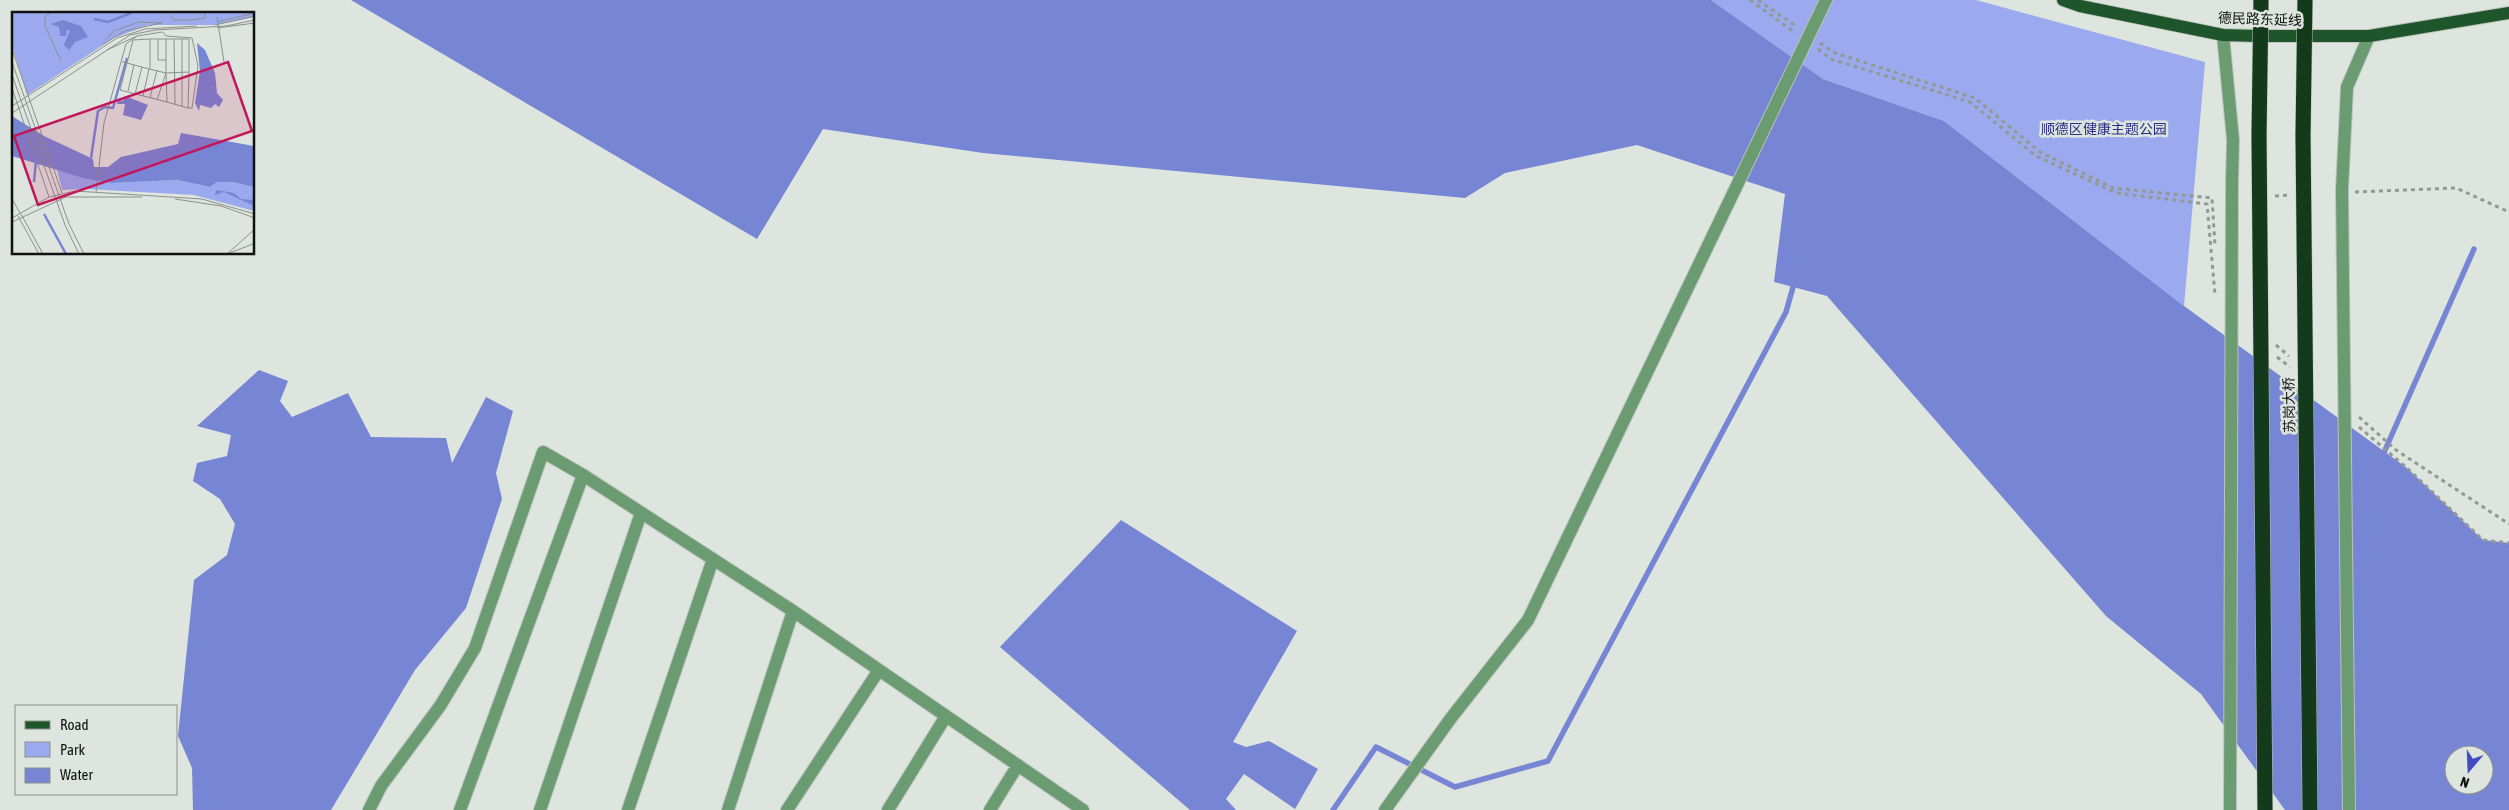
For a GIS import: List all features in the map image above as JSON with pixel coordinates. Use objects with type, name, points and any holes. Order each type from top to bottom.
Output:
[{"type":"highway","name":"苏岗大桥","points":[[2261,0],[2259,135],[2265,810]]},
{"type":"highway","name":"苏岗大桥","points":[[2305,0],[2303,135],[2310,810]]},
{"type":"main road","name":"德民路东延线","points":[[2063,0],[2080,6],[2223,35],[2368,36],[2509,12]]},
{"type":"street","points":[[1385,810],[1451,718],[1528,620],[1826,0]]},
{"type":"street","points":[[2223,35],[2233,140],[2230,810]]},
{"type":"street","points":[[2350,810],[2345,192],[2347,87],[2368,36]]},
{"type":"street","points":[[369,810],[381,786],[440,706],[475,648],[543,452],[583,475],[793,611],[1083,810]]},
{"type":"street","points":[[460,810],[583,475]]},
{"type":"street","points":[[540,810],[641,513]]},
{"type":"street","points":[[628,810],[713,559]]},
{"type":"street","points":[[728,810],[793,611]]},
{"type":"street","points":[[787,810],[879,670]]},
{"type":"street","points":[[888,810],[946,716]]},
{"type":"street","points":[[990,810],[1018,765]]},
{"type":"path","points":[[1750,0],[1807,38],[1835,53],[1974,98],[2040,152],[2114,188],[2222,198]]},
{"type":"path","points":[[1758,0],[1831,59],[1970,102],[2036,156],[2116,193],[2207,204],[2217,300],[2212,198]]},
{"type":"path","points":[[2345,192],[2456,188],[2509,212]]},
{"type":"path","points":[[2270,196],[2290,195]]},
{"type":"path","points":[[2274,344],[2297,363]]},
{"type":"path","points":[[2273,353],[2295,372]]},
{"type":"path","points":[[2356,415],[2396,450],[2509,524]]},
{"type":"path","points":[[2354,422],[2483,540],[2509,543]]},
{"type":"green space","name":"顺德区健康主题公园","points":[[1711,0],[1976,0],[2205,62],[2184,306],[1944,121],[1823,79]]},
{"type":"water","points":[[351,0],[1711,0],[1823,79],[1944,121],[2184,306],[2407,468],[2483,540],[2509,543],[2509,810],[2285,810],[2201,694],[2106,616],[1827,296],[1774,282],[1785,194],[1637,145],[1505,173],[1465,198],[983,153],[823,129],[757,239]]},
{"type":"water","points":[[259,370],[288,381],[280,401],[292,417],[348,393],[371,437],[446,438],[452,463],[486,397],[513,411],[496,473],[502,499],[466,608],[415,670],[331,810],[193,810],[192,768],[178,736],[194,580],[227,555],[235,524],[220,499],[193,481],[197,463],[227,456],[231,435],[197,426]]},
{"type":"water","points":[[1121,520],[1297,631],[1233,742],[1246,747],[1269,741],[1318,769],[1295,809],[1244,774],[1226,799],[1236,810],[1190,810],[1000,647]]},
{"type":"waterway","points":[[2382,457],[2474,249]]},
{"type":"waterway","points":[[1333,810],[1376,747],[1455,787],[1548,761],[1786,312],[1795,280]]}]
